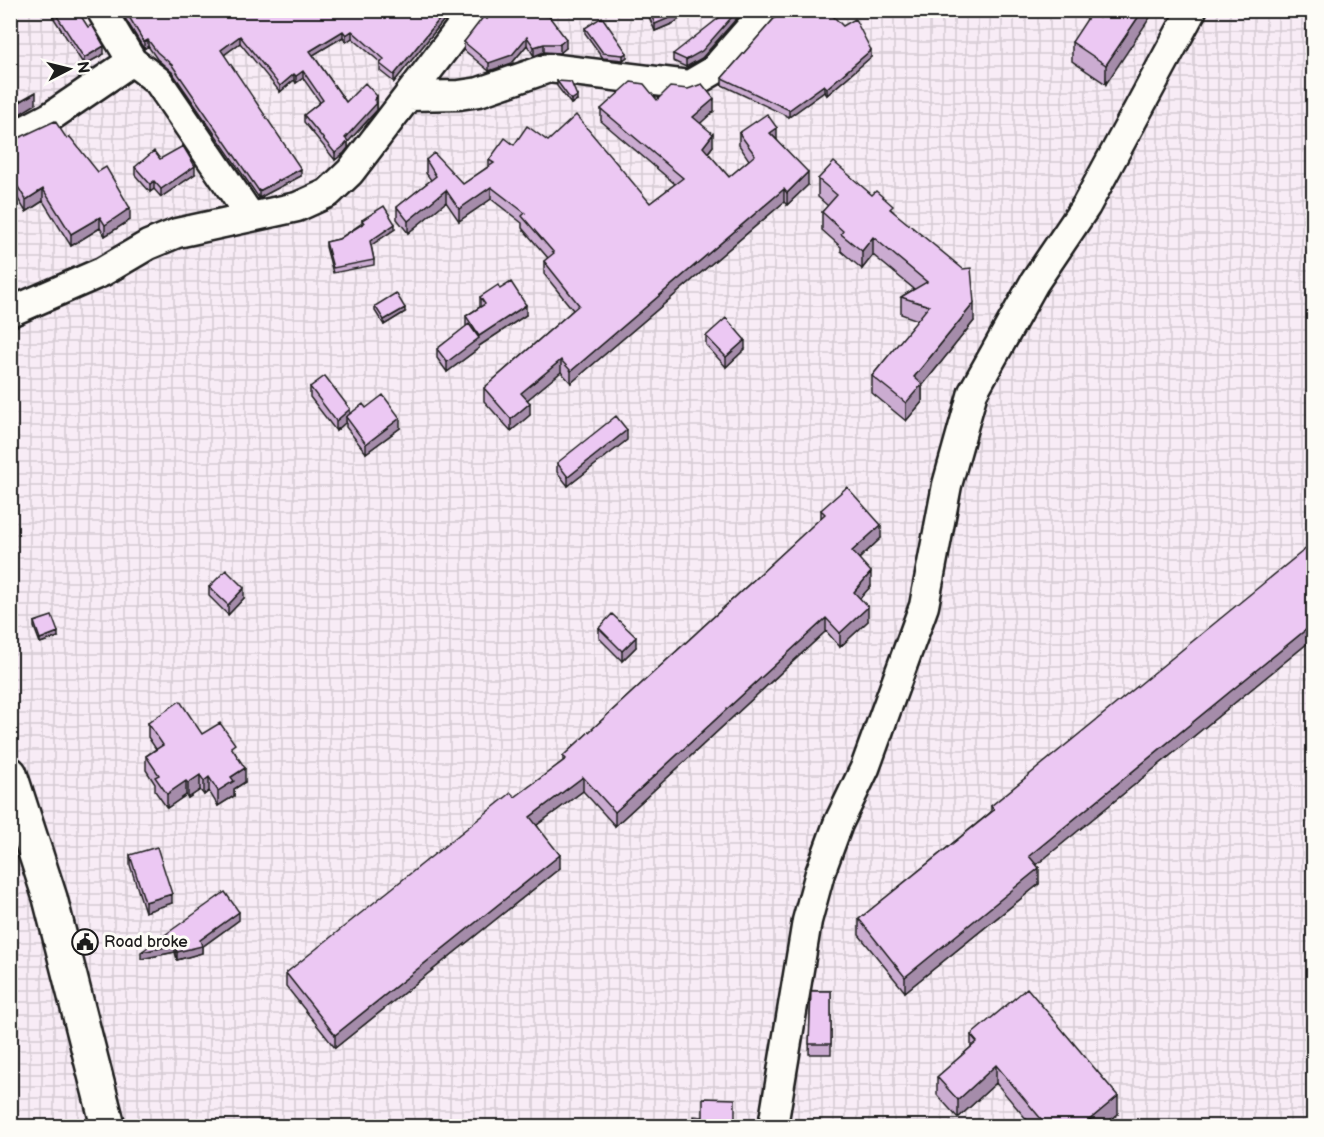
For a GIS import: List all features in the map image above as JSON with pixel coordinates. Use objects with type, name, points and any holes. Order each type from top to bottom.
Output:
[{"type":"highway","points":[[10,774],[50,898],[108,1126]]},
{"type":"street","points":[[101,10],[132,61],[158,81],[250,216]]},
{"type":"street","points":[[10,312],[102,272],[168,237],[250,216],[297,207],[328,193],[350,172],[474,10]]},
{"type":"street","points":[[408,96],[459,95],[479,92],[549,68],[689,85],[713,71],[766,10]]},
{"type":"street","points":[[773,1126],[807,921],[820,873],[838,824],[865,768],[924,606],[947,485],[972,392],[1034,283],[1086,206],[1192,10]]},
{"type":"street","points":[[10,138],[50,117],[132,61]]},
{"type":"shaded area","points":[[10,11],[1313,11],[1313,1126],[11,1126]]},
{"type":"building","points":[[53,10],[77,10],[88,27],[92,25],[104,46],[84,58]]},
{"type":"building","points":[[125,10],[447,10],[394,75],[380,64],[384,59],[352,31],[346,35],[343,31],[310,51],[346,102],[365,83],[377,96],[374,100],[377,103],[345,138],[348,141],[344,146],[335,153],[304,115],[323,100],[303,71],[296,76],[294,74],[280,86],[240,36],[221,50],[301,169],[259,191],[172,65],[157,52],[148,40],[144,42]]},
{"type":"building","points":[[494,10],[540,10],[546,16],[548,15],[566,39],[560,44],[544,44],[534,47],[527,37],[512,55],[489,63],[464,42],[484,16],[487,19]]},
{"type":"building","points":[[649,10],[681,10],[674,16],[655,24]]},
{"type":"building","points":[[729,10],[738,10],[702,51],[686,60],[673,54]]},
{"type":"building","points":[[780,10],[827,10],[843,26],[855,19],[871,50],[827,88],[824,85],[789,110],[722,78]]},
{"type":"building","points":[[1093,10],[1099,18],[1109,10],[1143,10],[1106,65],[1072,42]]},
{"type":"building","points":[[602,17],[627,53],[623,55],[603,53],[585,28]]},
{"type":"building","points":[[557,81],[571,82],[577,96],[571,100]]},
{"type":"building","points":[[631,82],[644,84],[657,100],[670,87],[688,89],[702,84],[714,99],[693,117],[713,134],[703,147],[729,177],[755,155],[739,133],[767,114],[777,128],[770,133],[808,172],[787,193],[784,189],[571,371],[561,360],[521,393],[530,403],[511,419],[484,388],[579,305],[544,261],[554,253],[522,216],[525,213],[491,187],[459,209],[446,190],[408,221],[397,207],[436,176],[426,160],[434,153],[463,184],[494,163],[489,160],[505,138],[514,145],[527,126],[548,141],[576,115],[650,203],[683,178],[601,109]]},
{"type":"building","points":[[10,91],[18,102],[36,92],[10,108]]},
{"type":"building","points":[[55,121],[67,139],[70,137],[98,172],[106,167],[130,208],[105,225],[100,217],[71,234],[43,189],[26,200],[10,174],[10,142]]},
{"type":"building","points":[[183,146],[195,166],[161,189],[154,181],[150,184],[135,167],[154,151],[160,159]]},
{"type":"building","points":[[834,162],[872,195],[876,191],[893,206],[890,209],[963,269],[971,268],[974,303],[914,377],[922,384],[906,403],[872,376],[929,306],[901,297],[927,282],[873,237],[862,251],[841,234],[843,231],[822,212],[837,195],[818,179]]},
{"type":"building","points":[[384,206],[395,224],[370,241],[374,260],[333,268],[326,242],[339,239],[364,223],[362,220]]},
{"type":"building","points":[[511,282],[526,305],[479,336],[466,316],[485,304],[480,297],[498,285],[500,289]]},
{"type":"building","points":[[396,293],[405,308],[384,320],[375,306]]},
{"type":"building","points":[[726,318],[745,340],[726,357],[706,336]]},
{"type":"building","points":[[469,324],[479,338],[447,362],[437,349]]},
{"type":"building","points":[[325,376],[350,409],[336,421],[310,387]]},
{"type":"building","points":[[383,395],[400,418],[366,444],[346,417],[363,404],[366,408]]},
{"type":"building","points":[[616,416],[627,430],[568,477],[557,463]]},
{"type":"building","points":[[847,487],[881,525],[852,551],[871,572],[854,592],[868,607],[840,633],[826,618],[615,812],[583,777],[530,817],[560,855],[335,1035],[286,973],[511,793],[515,797],[566,759],[563,756],[825,514],[821,510]]},
{"type":"building","points":[[1314,542],[1314,623],[1029,856],[1039,868],[905,977],[859,919],[994,810],[991,806]]},
{"type":"building","points":[[226,570],[244,588],[228,605],[209,587]]},
{"type":"building","points":[[612,614],[636,637],[622,651],[599,628]]},
{"type":"building","points":[[52,616],[58,632],[40,639],[34,622]]},
{"type":"building","points":[[180,701],[202,734],[220,723],[235,744],[231,747],[245,768],[231,777],[234,781],[218,791],[209,777],[204,781],[200,775],[167,794],[155,777],[159,775],[146,756],[163,745],[148,723]]},
{"type":"building","points":[[157,847],[172,894],[145,902],[130,855]]},
{"type":"building","points":[[225,892],[239,912],[200,940],[202,946],[177,952],[175,945],[141,952]]},
{"type":"building","points":[[1027,988],[1118,1096],[1082,1126],[1047,1126],[996,1065],[958,1100],[937,1077],[977,1042],[971,1035]]},
{"type":"building","points":[[811,991],[831,991],[831,1044],[809,1044]]},
{"type":"building","points":[[703,1098],[735,1099],[735,1126],[683,1126],[683,1121],[694,1121],[694,1116],[703,1117]]},
{"type":"place","name":"Road broke","points":[[85,942]]}]
